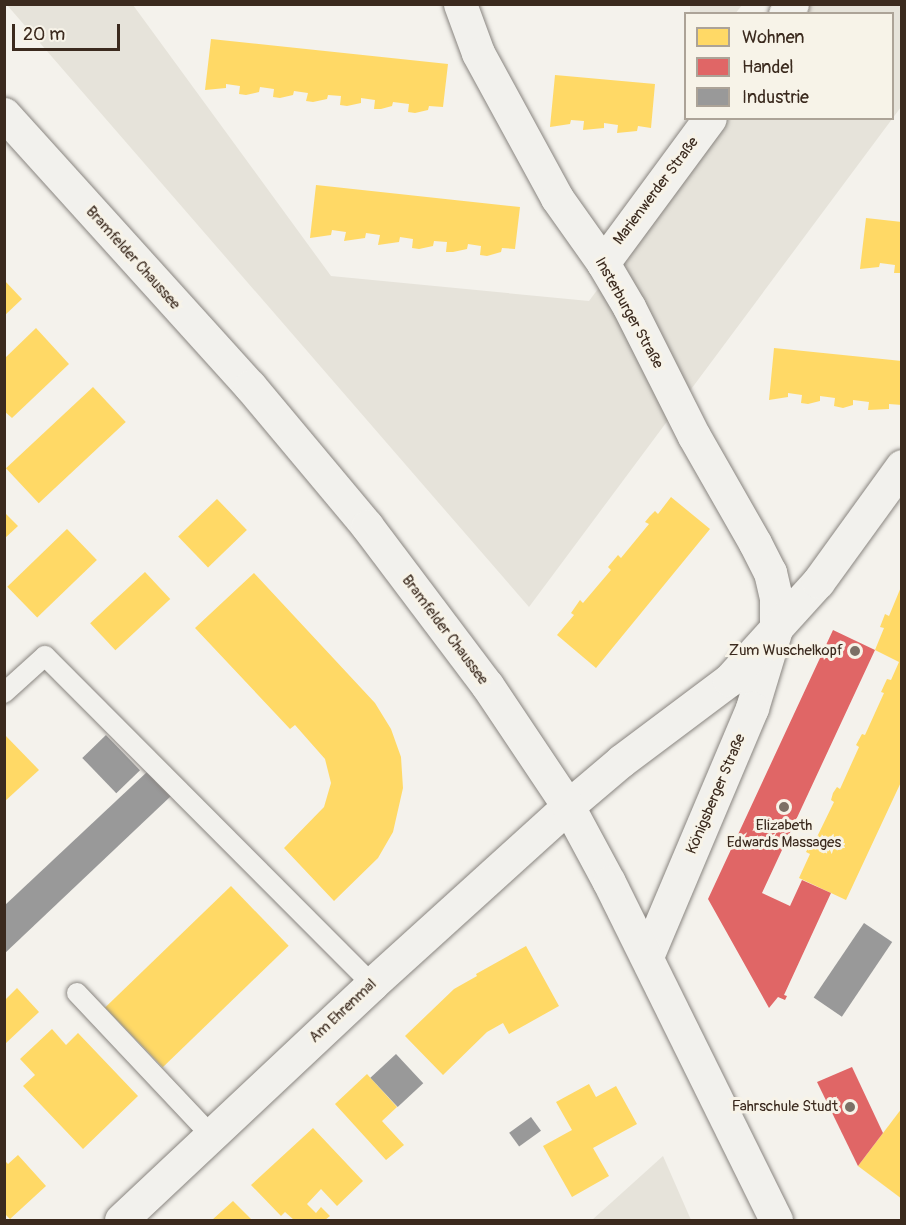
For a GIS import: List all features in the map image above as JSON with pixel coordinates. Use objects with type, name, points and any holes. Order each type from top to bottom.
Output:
[{"type":"street","name":"Insterburger Straße","points":[[460,4],[478,53],[546,177],[603,263],[770,572],[776,598],[776,629]]},
{"type":"street","name":"Bramfelder Chaussee","points":[[4,114],[250,386],[367,526],[488,685],[568,807],[647,956],[776,1221]]},
{"type":"street","name":"Marienwerder Straße","points":[[603,263],[709,120]]},
{"type":"street","name":"Königsberger Straße","points":[[568,807],[621,760],[729,680],[818,582],[902,466]]},
{"type":"street","name":"Königsberger Straße","points":[[647,956],[752,708],[776,629]]},
{"type":"street","name":"Am Ehrenmal","points":[[122,1221],[372,984],[568,807]]},
{"type":"lane","points":[[4,693],[45,656],[372,984]]},
{"type":"lane","points":[[77,993],[211,1136]]},
{"type":"shaded area","points":[[690,4],[742,5],[737,12],[690,12]]},
{"type":"shaded area","points":[[7,5],[133,5],[331,276],[589,301],[723,120],[891,120],[529,607]]},
{"type":"shaded area","points":[[808,5],[901,5],[901,107],[894,116],[894,12],[802,12]]},
{"type":"shaded area","points":[[663,1156],[691,1220],[592,1220]]},
{"type":"building: Wohnen","points":[[211,39],[448,64],[443,107],[429,106],[428,110],[415,113],[408,112],[409,104],[393,102],[392,106],[374,109],[375,100],[361,98],[361,103],[347,106],[340,105],[341,96],[328,95],[327,99],[313,102],[306,101],[308,93],[294,91],[293,95],[280,98],[273,97],[274,89],[260,87],[259,92],[246,95],[239,94],[240,86],[226,84],[226,88],[205,90]]},
{"type":"building: Wohnen","points":[[555,75],[655,84],[651,128],[638,126],[637,131],[617,133],[618,125],[604,123],[604,128],[583,130],[584,121],[571,120],[570,124],[550,127]]},
{"type":"building: Wohnen","points":[[316,185],[520,207],[515,249],[502,248],[501,252],[487,256],[480,255],[481,246],[468,244],[467,249],[446,252],[447,242],[434,241],[433,246],[419,249],[412,248],[413,239],[400,237],[399,242],[378,245],[380,235],[366,233],[365,238],[344,241],[346,232],[332,230],[331,235],[310,238]]},
{"type":"building: Wohnen","points":[[866,218],[902,222],[902,273],[894,273],[895,265],[880,263],[879,267],[860,269]]},
{"type":"building: Wohnen","points":[[4,280],[22,299],[4,316]]},
{"type":"building: Wohnen","points":[[36,328],[69,364],[12,418],[4,411],[4,359]]},
{"type":"building: Wohnen","points":[[774,348],[902,361],[902,405],[889,404],[889,409],[868,410],[869,402],[853,400],[853,405],[843,408],[834,406],[835,398],[820,396],[820,401],[808,404],[801,403],[802,395],[788,393],[788,397],[769,400]]},
{"type":"building: Wohnen","points":[[93,387],[126,422],[39,503],[6,468]]},
{"type":"building: Wohnen","points":[[671,497],[710,529],[596,668],[557,635],[574,615],[571,613],[580,600],[583,603],[611,570],[608,567],[618,555],[621,558],[649,524],[645,522],[655,511],[658,514]]},
{"type":"building: Wohnen","points":[[217,499],[247,530],[208,567],[178,537]]},
{"type":"building: Wohnen","points":[[4,512],[18,526],[4,539]]},
{"type":"building: Wohnen","points":[[67,529],[97,560],[37,618],[7,587]]},
{"type":"building: Wohnen","points":[[145,572],[170,599],[115,650],[90,623]]},
{"type":"building: Wohnen","points":[[254,573],[375,703],[391,729],[401,757],[403,788],[393,832],[378,858],[334,901],[284,848],[324,807],[331,783],[325,759],[295,725],[290,729],[195,628]]},
{"type":"building: Wohnen","points":[[901,587],[902,780],[846,900],[799,878],[810,854],[806,852],[812,840],[815,841],[834,802],[831,800],[833,793],[837,787],[840,789],[859,747],[856,745],[862,734],[865,735],[884,693],[881,692],[887,679],[891,680],[899,662],[875,650],[884,628],[880,627],[885,614],[889,616]]},
{"type":"building: Wohnen","points":[[4,734],[39,770],[4,802]]},
{"type":"building: Wohnen","points":[[231,886],[289,946],[163,1067],[105,1008]]},
{"type":"building: Wohnen","points":[[526,946],[559,1006],[509,1034],[503,1023],[487,1032],[443,1075],[405,1036],[454,989]]},
{"type":"building: Wohnen","points":[[17,988],[39,1012],[5,1044],[5,1000]]},
{"type":"building: Wohnen","points":[[52,1029],[66,1045],[78,1033],[138,1096],[83,1149],[23,1086],[35,1075],[20,1059]]},
{"type":"building: Wohnen","points":[[367,1074],[397,1107],[382,1121],[404,1145],[386,1160],[335,1104]]},
{"type":"building: Wohnen","points":[[589,1084],[596,1097],[616,1086],[637,1124],[593,1148],[609,1176],[572,1197],[543,1146],[572,1130],[556,1102]]},
{"type":"building: Wohnen","points":[[902,1108],[902,1199],[858,1166]]},
{"type":"building: Wohnen","points":[[313,1128],[363,1181],[337,1206],[321,1189],[307,1204],[316,1213],[321,1207],[330,1216],[325,1220],[294,1220],[285,1212],[281,1216],[251,1185]]},
{"type":"building: Wohnen","points":[[18,1155],[46,1186],[10,1219],[4,1213],[4,1160],[8,1164]]},
{"type":"building: Wohnen","points":[[233,1201],[252,1220],[212,1220]]},
{"type":"building: Handel","points":[[833,630],[875,650],[762,893],[790,906],[802,880],[831,893],[784,995],[787,996],[785,1000],[778,997],[769,1008],[708,899]]},
{"type":"building: Handel","name":"Fahrschule Studt","points":[[852,1067],[883,1133],[858,1166],[817,1082]]},
{"type":"building: Industrie","points":[[106,735],[140,770],[116,793],[82,758]]},
{"type":"building: Industrie","points":[[148,771],[171,796],[4,954],[4,906]]},
{"type":"building: Industrie","points":[[864,923],[892,942],[842,1017],[814,998]]},
{"type":"building: Industrie","points":[[396,1054],[423,1083],[398,1107],[370,1078]]},
{"type":"building: Industrie","points":[[531,1117],[541,1131],[519,1147],[509,1133]]},
{"type":"place","name":"Zum Wuschelkopf","points":[[855,651]]},
{"type":"place","name":"Elizabeth Edwards Massages","points":[[784,807]]},
{"type":"place","name":"Fahrschule Studt","points":[[850,1107]]}]
